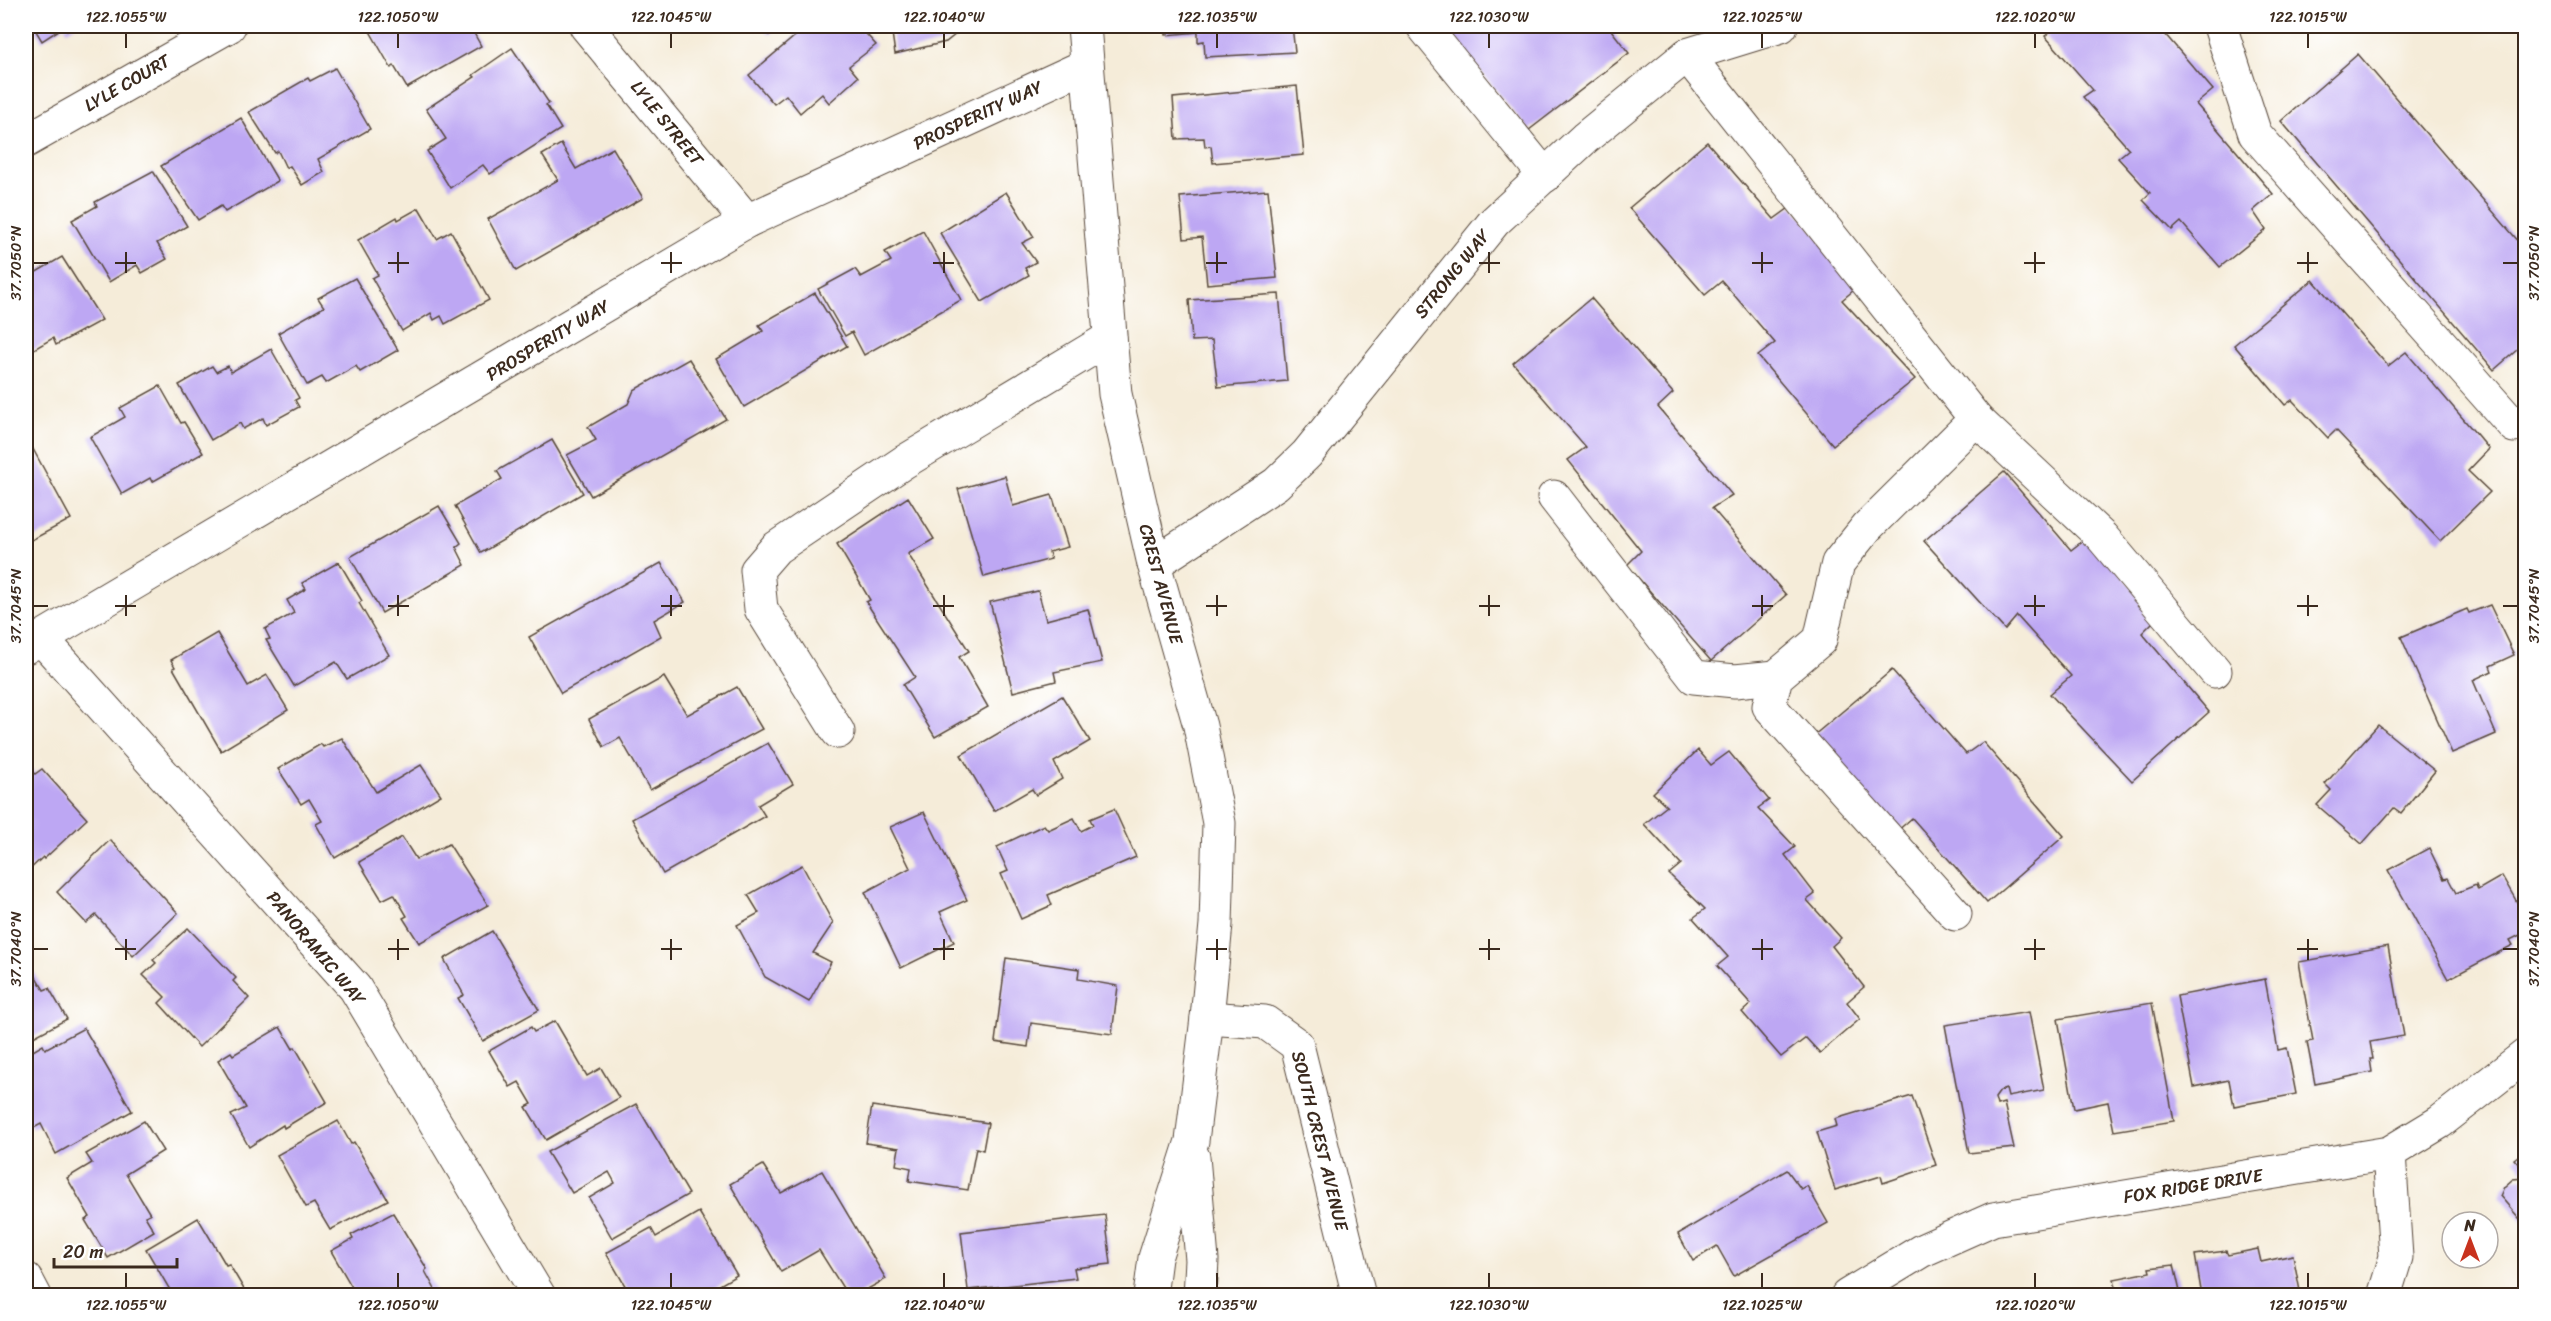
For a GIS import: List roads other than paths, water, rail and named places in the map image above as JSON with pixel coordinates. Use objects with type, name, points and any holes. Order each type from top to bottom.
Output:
[{"type":"street","name":"LYLE COURT","points":[[26,141],[229,26]]},
{"type":"street","name":"LYLE STREET","points":[[586,26],[747,221]]},
{"type":"street","name":"CREST AVENUE","points":[[1083,26],[1115,394],[1154,564],[1200,726],[1219,823],[1215,924],[1207,1018],[1191,1142],[1155,1258],[1150,1296]]},
{"type":"street","points":[[1423,26],[1545,176]]},
{"type":"street","name":"STRONG WAY","points":[[1154,564],[1276,484],[1307,454],[1494,222],[1585,138],[1687,55],[1781,26]]},
{"type":"street","points":[[2220,26],[2255,134],[2514,426]]},
{"type":"street","points":[[1687,55],[1976,419],[2102,537],[2215,671]]},
{"type":"street","name":"PROSPERITY WAY","points":[[34,643],[747,221],[1087,65]]},
{"type":"street","points":[[838,732],[761,609],[757,570],[776,548],[904,462],[1110,338]]},
{"type":"street","points":[[1554,497],[1694,677],[1735,681],[1776,677],[1820,640],[1838,563],[1867,527],[1976,419]]},
{"type":"street","name":"PANORAMIC WAY","points":[[34,643],[355,988],[539,1296]]},
{"type":"street","points":[[1776,677],[1769,706],[1955,914]]},
{"type":"street","name":"SOUTH CREST AVENUE","points":[[1207,1018],[1265,1022],[1297,1045],[1359,1296]]},
{"type":"street","name":"FOX RIDGE DRIVE","points":[[1847,1296],[1921,1251],[1993,1219],[2389,1153],[2440,1122],[2526,1055]]},
{"type":"street","name":"CREST AVENUE","points":[[1191,1142],[1202,1260],[1200,1296]]},
{"type":"street","points":[[2384,1296],[2396,1257],[2389,1153]]},
{"type":"street","points":[[26,1279],[35,1296]]}]
